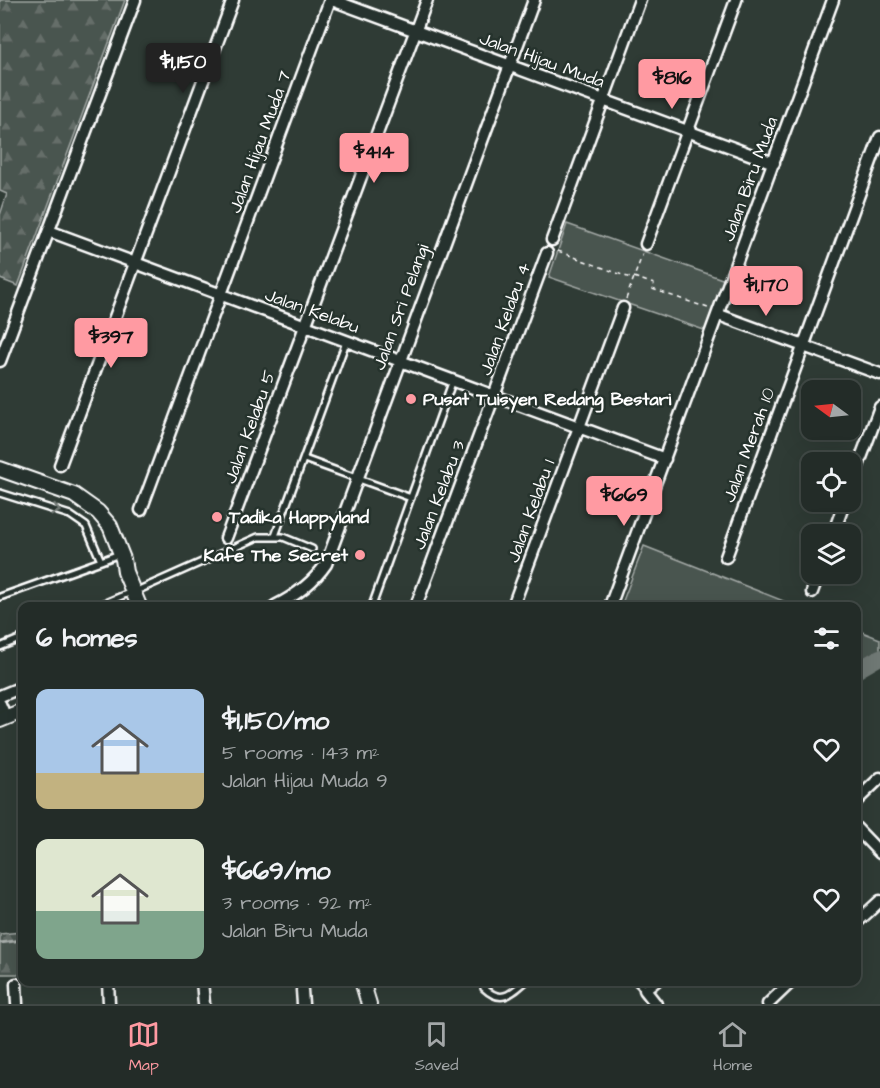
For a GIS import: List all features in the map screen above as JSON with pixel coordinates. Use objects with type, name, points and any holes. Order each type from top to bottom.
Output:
[{"type":"street","points":[[0,361],[135,0]]},
{"type":"street","points":[[60,465],[233,0]]},
{"type":"street","name":"Jalan Hijau Muda","points":[[331,0],[774,163]]},
{"type":"street","name":"Jalan Hijau Muda 7","points":[[141,510],[331,0]]},
{"type":"street","name":"Jalan Kelabu 5","points":[[226,538],[427,0]]},
{"type":"street","name":"Jalan Sri Pelangi","points":[[283,602],[309,584],[326,564],[534,0]]},
{"type":"street","name":"Jalan Kelabu 4","points":[[495,396],[640,0]]},
{"type":"street","points":[[646,244],[736,0]]},
{"type":"street","name":"Jalan Biru Muda","points":[[611,602],[833,0]]},
{"type":"street","name":"Jalan Merah 10","points":[[726,557],[880,136]]},
{"type":"street","name":"Jalan Kelabu","points":[[49,231],[665,459]]},
{"type":"street","name":"Jalan Kelabu 1","points":[[514,602],[622,308]]},
{"type":"street","points":[[719,313],[880,374]]},
{"type":"street","name":"Jalan Kelabu 3","points":[[418,602],[495,396]]},
{"type":"street","points":[[861,458],[880,407]]},
{"type":"street","points":[[0,469],[52,486],[90,504],[110,526],[122,557],[131,568],[138,602]]},
{"type":"street","points":[[812,592],[815,584]]},
{"type":"street","points":[[137,590],[146,602]]},
{"type":"street","points":[[0,696],[18,689]]},
{"type":"street","points":[[0,704],[3,719],[18,713]]},
{"type":"street","points":[[861,796],[880,778]]},
{"type":"street","points":[[861,833],[880,853]]},
{"type":"street","points":[[861,918],[880,901]]},
{"type":"street","points":[[16,984],[17,1004]]},
{"type":"street","points":[[108,986],[109,1004]]},
{"type":"street","points":[[202,986],[204,1004]]},
{"type":"street","points":[[364,986],[369,1004]]},
{"type":"street","points":[[650,986],[645,990],[656,1004]]},
{"type":"street","points":[[768,1004],[787,986]]},
{"type":"street","points":[[302,990],[303,1004]]},
{"type":"lane","points":[[275,536],[346,342]]},
{"type":"lane","points":[[373,602],[453,380]]},
{"type":"lane","points":[[303,459],[411,498]]},
{"type":"lane","points":[[0,493],[70,515],[86,526],[101,561]]},
{"type":"lane","points":[[108,602],[258,537],[275,536],[293,539],[312,549]]},
{"type":"lane","points":[[0,597],[101,561],[122,557]]},
{"type":"lane","points":[[0,647],[18,640]]},
{"type":"lane","points":[[484,988],[491,996],[498,999],[507,997],[520,986]]},
{"type":"lane","points":[[641,986],[645,990]]},
{"type":"path","points":[[622,308],[646,244]]},
{"type":"path","points":[[549,247],[654,284],[652,289],[719,313]]},
{"type":"green space","points":[[0,0],[125,0],[18,286],[0,279],[0,215],[7,194],[0,191]]},
{"type":"green space","points":[[567,224],[725,280],[707,331],[549,277]]},
{"type":"green space","points":[[644,546],[786,602],[623,602]]},
{"type":"green space","points":[[861,632],[880,639],[880,650],[861,662]]},
{"type":"green space","points":[[18,932],[18,974],[0,974],[0,934]]},
{"type":"waterway","points":[[861,668],[880,657]]},
{"type":"waterway","points":[[0,943],[18,941]]},
{"type":"place","name":"Pusat Tuisyen Redang Bestari","points":[[411,399]]},
{"type":"place","name":"Tadika Happyland","points":[[217,517]]},
{"type":"place","name":"Kafe The Secret","points":[[360,555]]}]
